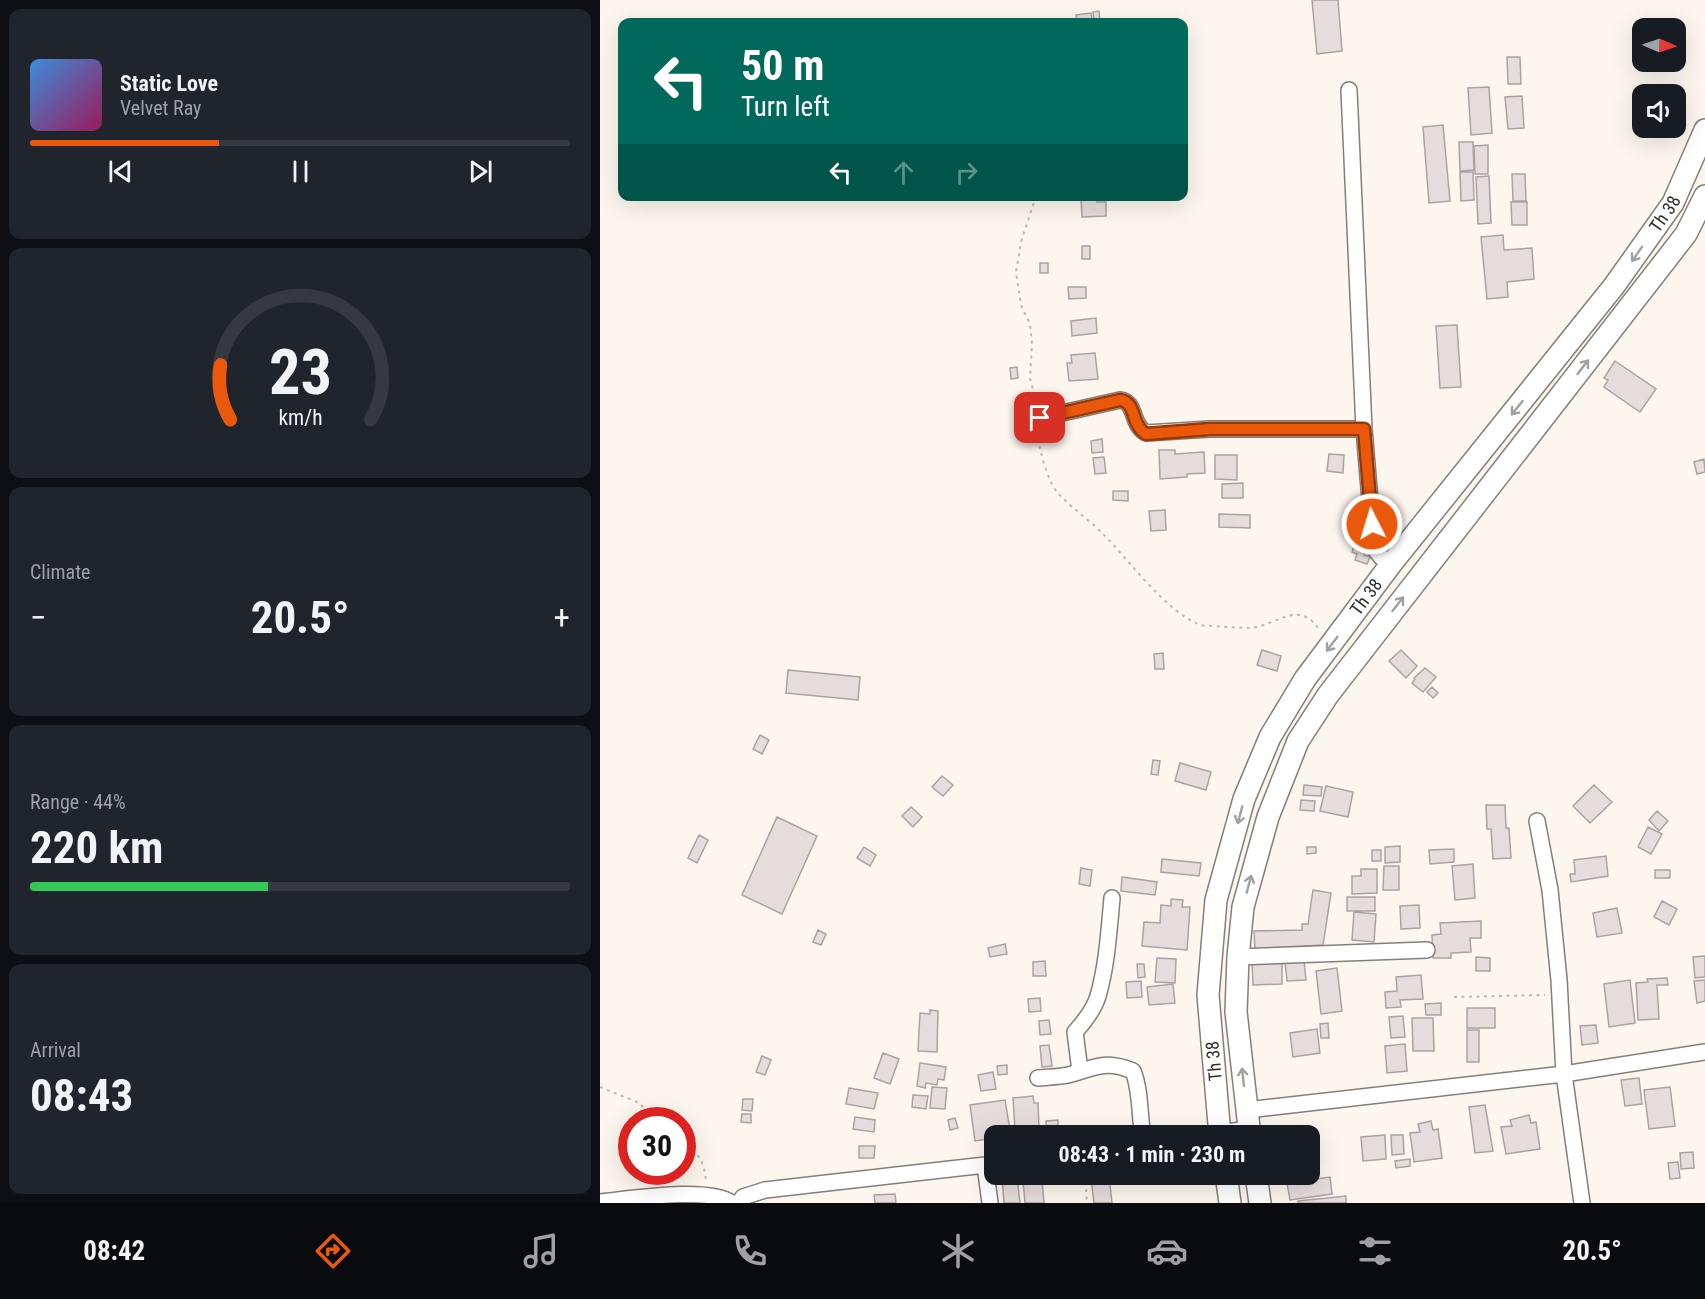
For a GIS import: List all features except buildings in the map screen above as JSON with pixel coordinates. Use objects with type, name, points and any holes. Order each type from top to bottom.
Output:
[{"type":"street","points":[[1349,90],[1364,429],[1374,548],[1391,564]]},
{"type":"street","name":"Th 38","points":[[1219,1125],[1208,995],[1216,900],[1244,799],[1270,737],[1305,679],[1391,564],[1614,286],[1673,203],[1705,130]]},
{"type":"street","name":"Th 38","points":[[1249,1125],[1236,1012],[1243,907],[1268,817],[1298,741],[1328,695],[1686,234],[1705,196]]},
{"type":"street","points":[[1040,418],[1120,400],[1127,401],[1131,405],[1138,429],[1146,434],[1210,429],[1364,429]]},
{"type":"street","points":[[1537,821],[1550,890],[1560,995],[1564,1074],[1582,1203]]},
{"type":"street","points":[[1080,1071],[1075,1032],[1087,1017],[1097,998],[1108,938],[1112,898]]},
{"type":"street","points":[[1238,957],[1427,950]]},
{"type":"street","points":[[1249,1125],[1705,1052]]},
{"type":"street","points":[[1038,1078],[1066,1075],[1099,1065],[1117,1064],[1133,1071],[1138,1084],[1141,1125]]},
{"type":"street","points":[[739,1203],[743,1197],[765,1190],[984,1165]]},
{"type":"street","points":[[990,1185],[990,1203]]},
{"type":"street","points":[[1228,1185],[1230,1203]]},
{"type":"street","points":[[1258,1185],[1260,1203]]},
{"type":"street","points":[[600,1202],[706,1195],[726,1198],[732,1203]]},
{"type":"path","points":[[1034,201],[1021,242],[1016,272],[1021,305],[1030,324],[1032,344],[1030,378],[1040,418],[1038,434],[1047,473],[1056,491],[1102,533],[1164,599],[1191,620],[1204,626],[1251,628],[1288,614],[1305,616],[1316,624],[1330,646]]},
{"type":"path","points":[[1454,997],[1560,995]]},
{"type":"path","points":[[600,1087],[637,1102],[643,1107]]},
{"type":"path","points":[[696,1152],[701,1157],[706,1172],[706,1195]]},
{"type":"path","points":[[1086,1185],[1087,1203]]},
{"type":"route","points":[[1040,418],[1120,400],[1127,401],[1131,405],[1138,429],[1146,434],[1210,429],[1364,429],[1372,524]]}]
